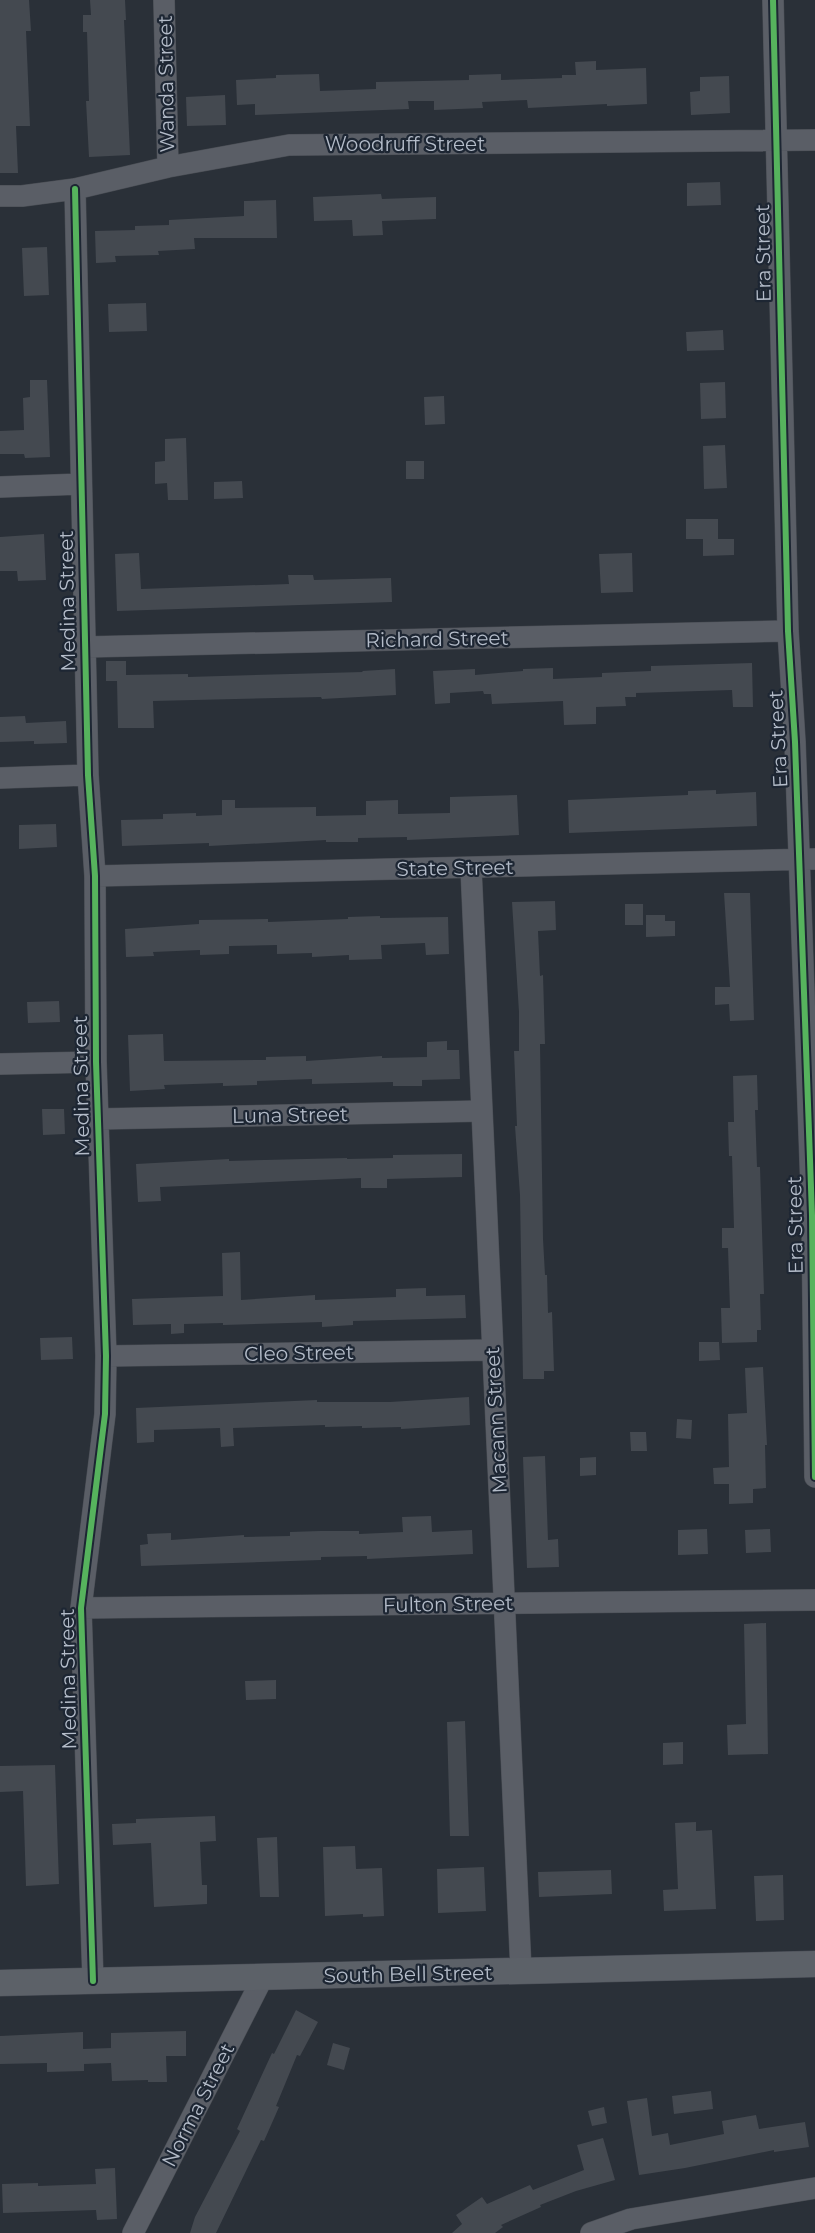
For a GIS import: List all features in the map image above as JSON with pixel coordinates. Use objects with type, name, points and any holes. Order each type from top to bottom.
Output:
[{"type":"main road","name":"South Bell Street","points":[[0,1983],[815,1964]]},
{"type":"street","name":"Wanda Street","points":[[164,0],[168,167]]},
{"type":"street","name":"Era Street","points":[[773,0],[789,631],[807,860],[815,1477]]},
{"type":"street","name":"Woodruff Street","points":[[0,196],[22,196],[75,189],[168,167],[289,145],[815,141]]},
{"type":"street","name":"Medina Street","points":[[75,189],[87,775],[95,876],[96,1062],[106,1356],[105,1414],[81,1608],[93,1981]]},
{"type":"street","points":[[0,487],[81,484]]},
{"type":"street","name":"Richard Street","points":[[85,647],[789,631]]},
{"type":"street","points":[[0,778],[87,775]]},
{"type":"street","name":"State Street","points":[[95,876],[807,860]]},
{"type":"street","name":"Macann Street","points":[[471,868],[521,1971]]},
{"type":"street","points":[[0,1064],[96,1062]]},
{"type":"street","name":"Luna Street","points":[[98,1119],[482,1111]]},
{"type":"street","name":"Cleo Street","points":[[106,1356],[493,1350]]},
{"type":"street","name":"Fulton Street","points":[[81,1608],[815,1600]]},
{"type":"street","name":"Norma Street","points":[[133,2233],[263,1977]]},
{"type":"street","points":[[591,2233],[631,2219],[815,2188]]},
{"type":"building","points":[[0,0],[29,0],[31,31],[26,31],[30,126],[16,126],[18,173],[0,173]]},
{"type":"building","points":[[90,0],[125,0],[130,155],[89,157],[86,101],[89,101],[87,32],[83,32],[83,15],[91,15]]},
{"type":"building","points":[[596,61],[596,70],[646,68],[647,104],[528,108],[527,100],[482,102],[483,108],[434,110],[434,101],[408,101],[409,109],[255,115],[255,104],[237,105],[236,80],[276,78],[276,75],[319,74],[320,91],[376,89],[376,82],[469,80],[469,75],[501,74],[501,80],[562,78],[562,75],[576,75],[575,62]]},
{"type":"building","points":[[729,76],[730,113],[691,115],[690,92],[700,91],[700,77]]},
{"type":"building","points":[[225,95],[226,125],[187,126],[186,97]]},
{"type":"building","points":[[720,182],[721,205],[687,206],[687,183]]},
{"type":"building","points":[[381,194],[382,199],[436,197],[436,219],[382,221],[383,235],[353,236],[352,220],[314,221],[313,197]]},
{"type":"building","points":[[276,200],[277,238],[194,238],[195,249],[158,251],[159,255],[115,256],[116,262],[96,263],[95,231],[135,230],[135,226],[169,225],[169,220],[244,216],[244,201]]},
{"type":"building","points":[[47,247],[49,295],[24,296],[22,248]]},
{"type":"building","points":[[146,303],[147,331],[109,332],[108,304]]},
{"type":"building","points":[[723,330],[724,350],[687,351],[686,332]]},
{"type":"building","points":[[30,380],[47,380],[50,457],[25,458],[24,454],[0,454],[0,431],[24,430],[23,398],[30,397]]},
{"type":"building","points":[[725,382],[726,418],[701,419],[700,383]]},
{"type":"building","points":[[444,396],[445,424],[425,425],[424,397]]},
{"type":"building","points":[[186,438],[188,500],[168,500],[167,483],[155,484],[155,462],[165,461],[165,439]]},
{"type":"building","points":[[725,445],[727,488],[704,489],[703,446]]},
{"type":"building","points":[[406,461],[424,461],[424,479],[406,479]]},
{"type":"building","points":[[242,481],[243,498],[214,499],[214,482]]},
{"type":"building","points":[[686,519],[718,519],[718,539],[734,539],[734,555],[703,556],[703,539],[686,539]]},
{"type":"building","points":[[44,534],[46,580],[18,581],[17,571],[0,571],[0,537]]},
{"type":"building","points":[[139,553],[141,589],[289,584],[288,575],[313,575],[314,580],[391,578],[392,602],[117,611],[115,554]]},
{"type":"building","points":[[632,553],[633,592],[601,593],[599,554]]},
{"type":"building","points":[[106,661],[126,661],[126,675],[188,674],[188,677],[395,669],[396,695],[322,699],[321,697],[153,701],[154,728],[118,728],[117,681],[106,681]]},
{"type":"building","points":[[752,663],[753,707],[733,707],[732,690],[636,693],[636,697],[625,697],[626,706],[596,707],[596,724],[564,725],[563,701],[492,704],[491,694],[484,694],[483,691],[450,693],[450,703],[435,704],[433,671],[475,669],[475,675],[553,668],[553,679],[602,677],[602,673],[651,671],[651,666]]},
{"type":"building","points":[[25,716],[26,723],[66,721],[67,743],[0,742],[0,717]]},
{"type":"building","points":[[716,790],[716,794],[756,792],[757,826],[569,833],[568,800],[688,795],[688,791]]},
{"type":"building","points":[[517,795],[519,835],[407,840],[407,837],[358,838],[358,842],[326,842],[326,840],[209,846],[209,843],[122,846],[121,820],[163,819],[163,814],[222,815],[222,800],[235,800],[235,808],[316,807],[316,816],[366,815],[366,801],[398,800],[398,814],[450,813],[450,797]]},
{"type":"building","points":[[56,824],[57,847],[19,849],[19,825]]},
{"type":"building","points":[[724,893],[750,893],[754,1020],[730,1021],[729,1004],[715,1005],[715,987],[730,987]]},
{"type":"building","points":[[555,901],[556,930],[538,931],[540,976],[543,975],[545,1044],[540,1044],[543,1239],[548,1313],[552,1312],[554,1371],[544,1371],[544,1379],[523,1379],[520,1195],[515,1126],[517,1126],[514,1051],[519,1051],[519,1012],[512,902]]},
{"type":"building","points":[[625,904],[643,904],[643,925],[625,925]]},
{"type":"building","points":[[646,915],[665,915],[665,921],[675,921],[675,936],[646,937]]},
{"type":"building","points":[[380,916],[380,918],[448,917],[449,954],[426,955],[425,943],[381,945],[382,959],[349,960],[349,955],[312,957],[312,953],[277,954],[277,945],[229,946],[229,954],[200,955],[200,950],[153,952],[154,956],[126,957],[125,929],[199,924],[199,920],[268,919],[268,922]]},
{"type":"building","points":[[59,1001],[60,1022],[28,1023],[27,1002]]},
{"type":"building","points":[[163,1034],[164,1061],[266,1060],[266,1057],[306,1056],[306,1061],[382,1056],[382,1058],[427,1057],[427,1042],[447,1041],[447,1050],[459,1050],[460,1079],[422,1080],[422,1086],[393,1086],[393,1082],[312,1084],[312,1079],[257,1081],[257,1085],[223,1086],[223,1083],[164,1085],[165,1089],[130,1091],[128,1035]]},
{"type":"building","points":[[757,1075],[758,1110],[755,1110],[757,1167],[760,1167],[764,1294],[760,1294],[761,1330],[757,1330],[757,1342],[722,1343],[721,1308],[730,1308],[728,1248],[722,1248],[722,1228],[734,1228],[732,1156],[729,1156],[728,1122],[734,1122],[733,1076]]},
{"type":"building","points":[[42,1109],[64,1109],[65,1134],[43,1135]]},
{"type":"building","points":[[462,1154],[462,1177],[387,1179],[387,1188],[361,1188],[361,1178],[160,1187],[161,1201],[138,1202],[136,1164],[229,1159],[229,1161],[347,1159],[393,1158],[393,1155]]},
{"type":"building","points":[[240,1252],[241,1300],[315,1295],[315,1300],[396,1297],[396,1289],[426,1288],[426,1296],[465,1295],[466,1318],[353,1321],[353,1325],[322,1327],[322,1322],[184,1324],[184,1333],[171,1334],[171,1324],[133,1325],[132,1299],[223,1296],[222,1253]]},
{"type":"building","points":[[72,1337],[73,1359],[41,1360],[40,1338]]},
{"type":"building","points":[[699,1342],[719,1342],[720,1360],[699,1361]]},
{"type":"building","points":[[763,1367],[767,1445],[765,1445],[766,1488],[753,1489],[753,1503],[729,1504],[729,1484],[714,1484],[713,1468],[729,1467],[728,1414],[747,1413],[745,1368]]},
{"type":"building","points":[[469,1397],[470,1425],[401,1429],[401,1427],[325,1427],[325,1425],[233,1428],[234,1446],[221,1447],[220,1428],[154,1430],[154,1442],[137,1443],[136,1408],[317,1400],[317,1402],[390,1402]]},
{"type":"building","points":[[677,1419],[692,1420],[691,1439],[676,1438]]},
{"type":"building","points":[[630,1432],[646,1432],[647,1451],[631,1451]]},
{"type":"building","points":[[545,1456],[548,1540],[558,1539],[559,1567],[527,1568],[523,1457]]},
{"type":"building","points":[[596,1457],[596,1475],[580,1476],[580,1458]]},
{"type":"building","points":[[431,1516],[432,1532],[472,1530],[473,1554],[367,1559],[367,1556],[321,1557],[321,1560],[141,1566],[140,1545],[148,1544],[147,1534],[171,1533],[171,1540],[244,1535],[244,1537],[290,1536],[290,1532],[359,1531],[359,1534],[403,1532],[402,1517]]},
{"type":"building","points":[[707,1529],[708,1554],[678,1555],[678,1530]]},
{"type":"building","points":[[770,1529],[771,1552],[746,1553],[745,1530]]},
{"type":"building","points":[[766,1623],[768,1754],[728,1755],[727,1725],[746,1724],[744,1624]]},
{"type":"building","points":[[276,1680],[276,1699],[246,1700],[245,1681]]},
{"type":"building","points":[[465,1721],[469,1836],[450,1836],[447,1722]]},
{"type":"building","points":[[683,1742],[683,1764],[663,1765],[663,1743]]},
{"type":"building","points":[[55,1765],[59,1884],[26,1886],[23,1791],[0,1792],[0,1766]]},
{"type":"building","points":[[215,1816],[216,1841],[200,1842],[202,1885],[207,1885],[207,1904],[154,1907],[151,1843],[113,1845],[112,1824],[136,1823],[136,1819]]},
{"type":"building","points":[[696,1822],[696,1831],[712,1830],[716,1909],[664,1911],[663,1890],[678,1889],[675,1823]]},
{"type":"building","points":[[277,1837],[279,1897],[260,1897],[257,1838]]},
{"type":"building","points":[[355,1846],[356,1869],[382,1868],[384,1916],[363,1917],[363,1914],[325,1916],[323,1847]]},
{"type":"building","points":[[484,1867],[486,1911],[438,1913],[437,1869]]},
{"type":"building","points":[[611,1870],[612,1894],[539,1897],[538,1872]]},
{"type":"building","points":[[783,1875],[784,1920],[756,1921],[754,1876]]},
{"type":"building","points":[[296,2010],[318,2022],[300,2056],[297,2055],[276,2106],[279,2107],[264,2141],[261,2140],[216,2233],[190,2233],[195,2217],[240,2131],[237,2129],[272,2053],[274,2054]]},
{"type":"building","points":[[186,2031],[186,2056],[166,2056],[167,2082],[112,2081],[111,2063],[84,2064],[84,2071],[47,2072],[47,2063],[0,2064],[0,2036],[83,2032],[83,2049],[111,2048],[111,2033]]},
{"type":"building","points":[[333,2043],[350,2048],[344,2070],[327,2065]]},
{"type":"building","points":[[711,2091],[713,2109],[674,2114],[672,2096]]},
{"type":"building","points":[[647,2098],[652,2136],[668,2133],[670,2145],[724,2134],[722,2121],[756,2115],[759,2129],[805,2122],[809,2147],[774,2152],[774,2150],[639,2175],[627,2101]]},
{"type":"building","points":[[604,2107],[607,2123],[592,2126],[588,2111]]},
{"type":"building","points":[[603,2138],[615,2180],[576,2191],[540,2205],[541,2207],[501,2225],[503,2227],[495,2233],[452,2233],[462,2224],[456,2215],[482,2197],[487,2204],[530,2185],[533,2190],[584,2170],[577,2145]]},
{"type":"building","points":[[115,2168],[117,2219],[97,2220],[96,2210],[3,2213],[2,2184],[38,2183],[38,2186],[96,2184],[95,2169]]},
{"type":"cycle path","points":[[773,0],[788,631],[795,742],[812,1215],[815,1477]]},
{"type":"cycle path","points":[[75,189],[88,775],[95,876],[96,1062],[106,1356],[105,1414],[81,1608],[93,1981]]}]
